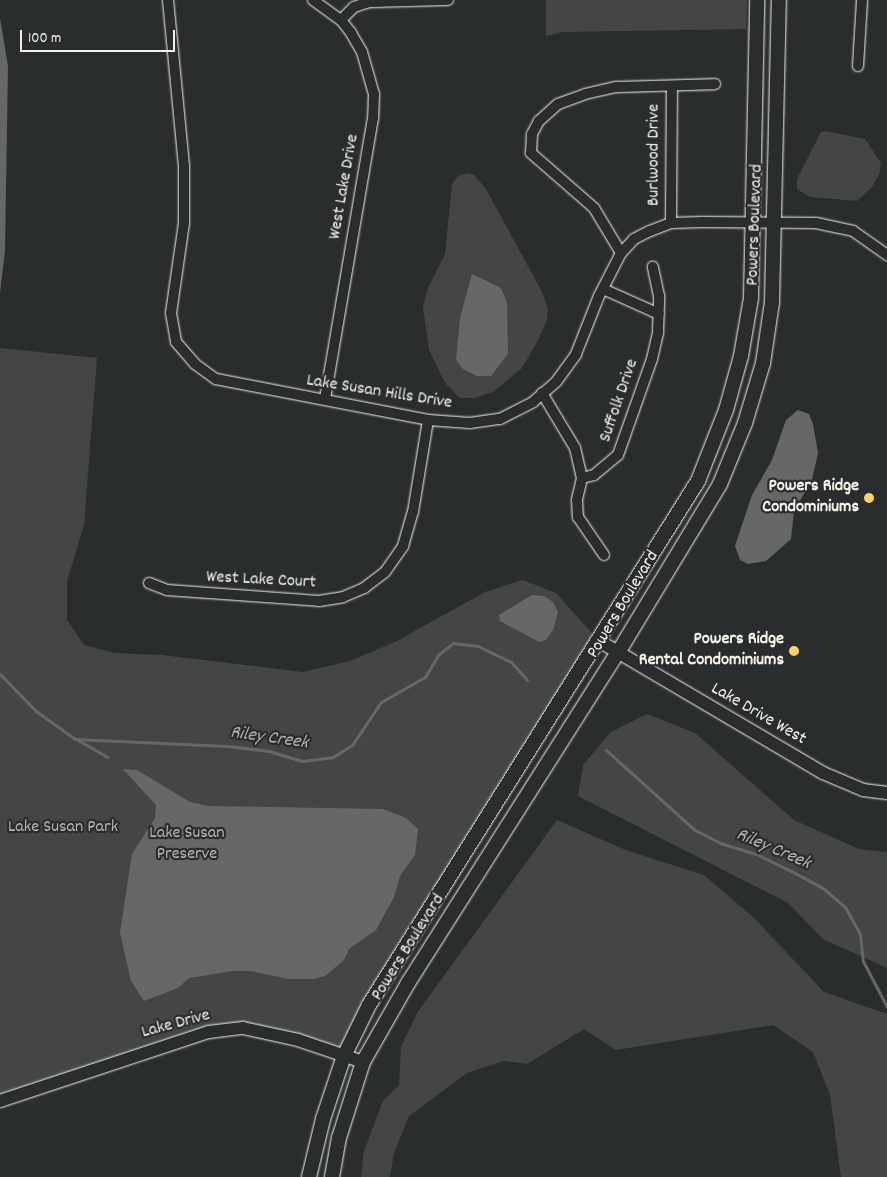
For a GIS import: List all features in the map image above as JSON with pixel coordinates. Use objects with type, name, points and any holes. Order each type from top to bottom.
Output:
[{"type":"main road","name":"Powers Boulevard","points":[[309,1177],[323,1120],[344,1056],[369,1005],[698,481],[726,410],[741,356],[751,298],[757,0]]},
{"type":"main road","name":"Powers Boulevard","points":[[332,1177],[339,1138],[364,1062],[408,983],[618,651],[720,484],[745,423],[763,363],[772,302],[776,224],[779,0]]},
{"type":"street","name":"Lake Susan Hills Drive","points":[[168,0],[184,166],[184,223],[171,313],[176,342],[194,364],[216,379],[428,420],[470,423],[500,418],[542,393],[556,382],[576,354],[603,289],[622,254],[634,239],[671,224],[816,223],[853,231],[887,255]]},
{"type":"street","name":"West Lake Drive","points":[[312,0],[341,20],[362,52],[374,94],[373,118],[325,400]]},
{"type":"street","points":[[341,20],[354,7],[368,2],[448,0]]},
{"type":"street","points":[[858,66],[862,0]]},
{"type":"street","points":[[622,254],[594,208],[531,152],[532,134],[539,121],[558,104],[585,94],[616,87],[672,87],[715,84]]},
{"type":"street","name":"Burlwood Drive","points":[[671,224],[672,87]]},
{"type":"street","name":"Suffolk Drive","points":[[582,478],[594,475],[618,455],[652,359],[659,314],[659,296],[653,267]]},
{"type":"street","points":[[603,289],[659,314]]},
{"type":"street","points":[[542,393],[575,448],[582,478],[577,500],[578,517],[604,555]]},
{"type":"street","name":"West Lake Court","points":[[150,583],[167,590],[320,601],[344,597],[364,588],[385,572],[403,546],[413,512],[428,420]]},
{"type":"street","name":"Lake Drive West","points":[[599,640],[823,773],[863,790],[887,793]]},
{"type":"street","name":"Lake Drive","points":[[0,1101],[209,1032],[243,1028],[298,1040],[364,1062]]},
{"type":"green space","points":[[546,0],[747,0],[746,29],[562,32],[546,36]]},
{"type":"green space","points":[[825,131],[865,139],[881,163],[880,172],[872,187],[857,201],[810,197],[797,189],[797,179],[821,132]]},
{"type":"green space","points":[[467,173],[474,175],[486,189],[542,292],[548,309],[547,320],[522,368],[493,392],[475,398],[460,398],[445,383],[429,350],[423,307],[428,288],[445,254],[452,184],[458,176]]},
{"type":"green space","name":"Lake Susan Preserve","points":[[0,348],[97,358],[84,525],[67,581],[67,620],[84,645],[114,653],[162,655],[303,672],[350,661],[395,642],[485,592],[523,580],[556,593],[599,641],[344,1056],[243,1028],[0,1101]]},
{"type":"green space","points":[[647,714],[695,733],[794,820],[859,849],[887,852],[887,968],[823,939],[788,903],[578,796],[583,765],[611,732]]},
{"type":"green space","points":[[557,820],[628,851],[704,875],[753,917],[824,992],[887,1014],[887,1177],[841,1177],[830,1095],[813,1052],[773,1025],[616,1050],[584,1029],[527,1064],[504,1061],[467,1073],[409,1116],[394,1153],[390,1177],[361,1177],[364,1151],[383,1101],[399,1085],[401,1047],[417,1013]]},
{"type":"shaded area","points":[[0,18],[8,66],[5,250],[0,293]]},
{"type":"shaded area","points":[[472,274],[501,288],[507,303],[508,354],[491,376],[477,376],[463,369],[456,360],[460,318]]},
{"type":"shaded area","points":[[798,410],[809,414],[813,424],[818,453],[812,480],[794,511],[791,539],[766,561],[748,564],[740,560],[735,546],[752,495],[772,460],[786,420]]},
{"type":"shaded area","points":[[532,595],[544,596],[553,602],[558,612],[553,630],[546,640],[539,642],[500,621],[499,615]]},
{"type":"shaded area","points":[[123,769],[137,770],[190,802],[208,806],[383,809],[406,818],[418,829],[415,855],[400,876],[394,897],[376,930],[349,949],[344,960],[325,976],[314,979],[288,979],[251,971],[232,971],[189,978],[178,988],[144,1001],[131,981],[120,933],[132,854],[155,818],[156,805]]},
{"type":"waterway","name":"Riley Creek","points":[[0,674],[36,711],[75,739],[228,746],[269,751],[302,761],[333,757],[352,745],[381,702],[425,677],[438,655],[453,643],[478,646],[511,662],[527,680]]},
{"type":"waterway","points":[[78,740],[108,757]]},
{"type":"waterway","name":"Riley Creek","points":[[606,750],[695,830],[720,843],[756,854],[791,871],[823,888],[845,907],[860,934],[863,961],[887,1007]]},
{"type":"place","name":"Powers Ridge Condominiums","points":[[869,498]]},
{"type":"place","name":"Powers Ridge Rental Condominiums","points":[[794,651]]},
{"type":"park label","name":"Lake Susan Park","points":[[63,828]]}]
